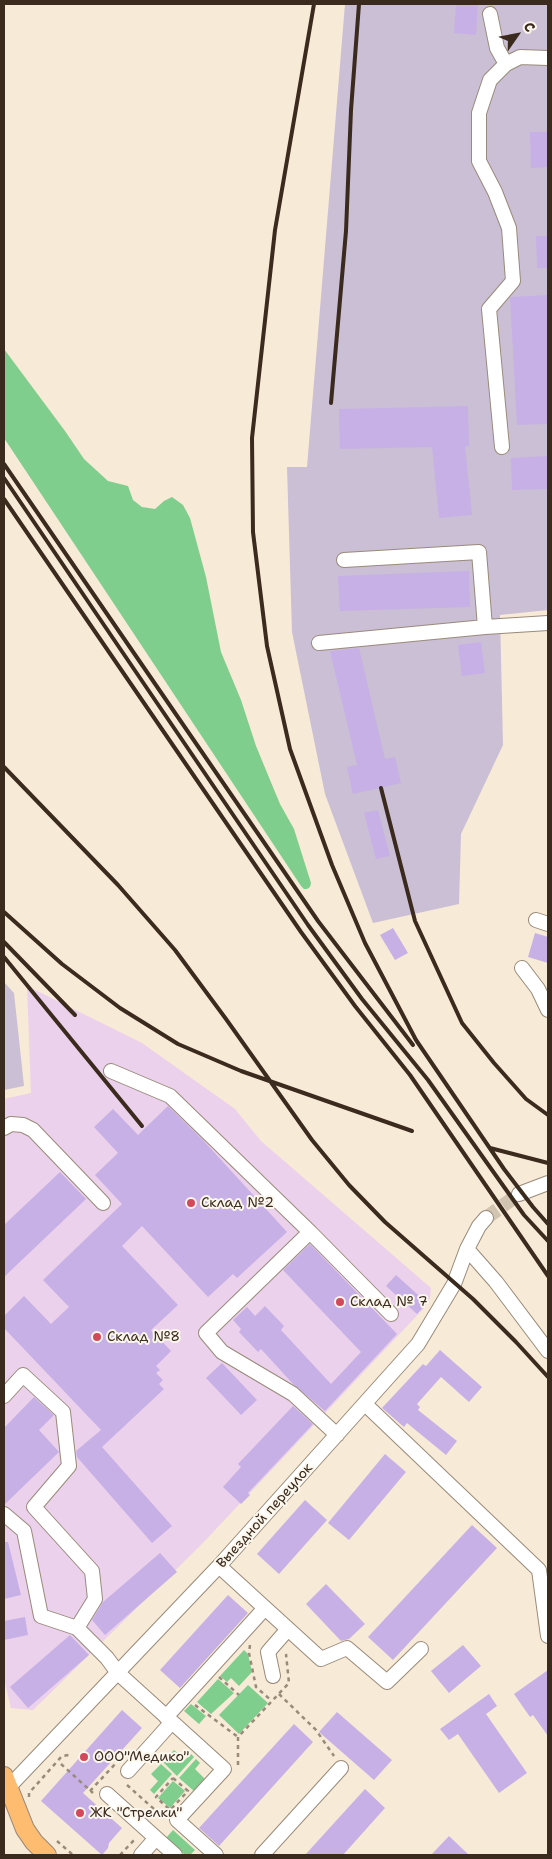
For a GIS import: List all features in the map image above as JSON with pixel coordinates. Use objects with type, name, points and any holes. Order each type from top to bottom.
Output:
[{"type":"main road","points":[[5,1785],[25,1829],[46,1855]]},
{"type":"street","points":[[490,14],[497,48],[506,64]]},
{"type":"street","points":[[502,448],[489,309],[513,281],[512,264],[509,228],[480,161],[479,113],[490,80],[506,64],[520,57],[548,58]]},
{"type":"street","points":[[344,560],[478,552],[485,627]]},
{"type":"street","points":[[319,643],[548,623]]},
{"type":"street","points":[[522,968],[538,989],[548,1010]]},
{"type":"street","points":[[111,1072],[170,1096],[391,1314]]},
{"type":"street","points":[[4,1128],[11,1124],[22,1124],[33,1130],[103,1203]]},
{"type":"street","points":[[519,1194],[548,1183]]},
{"type":"street","name":"Выездной переулок","points":[[5,1785],[118,1673],[219,1566],[418,1344],[454,1284],[467,1249],[479,1226],[486,1218]]},
{"type":"street","points":[[310,1232],[206,1333],[222,1352],[293,1394],[337,1435]]},
{"type":"street","points":[[467,1249],[496,1282],[548,1351]]},
{"type":"street","points":[[4,1396],[23,1375],[63,1412],[69,1466],[34,1507],[92,1571],[94,1599],[77,1628]]},
{"type":"street","points":[[365,1404],[539,1570],[548,1636]]},
{"type":"street","points":[[4,1514],[24,1531],[41,1616],[77,1628],[107,1658],[118,1673],[224,1769],[177,1820],[216,1855]]},
{"type":"street","points":[[219,1566],[265,1608],[286,1632],[321,1659],[347,1648],[387,1682],[421,1649]]},
{"type":"street","points":[[124,1775],[265,1608]]},
{"type":"street","points":[[273,1676],[268,1652],[286,1632]]},
{"type":"street","points":[[262,1855],[342,1768]]},
{"type":"street","points":[[107,1794],[175,1855]]},
{"type":"street","points":[[141,1855],[156,1838]]},
{"type":"path","points":[[238,1767],[238,1737],[289,1683],[286,1632]]},
{"type":"path","points":[[250,1645],[249,1653],[256,1686],[272,1701]]},
{"type":"path","points":[[214,1673],[239,1695]]},
{"type":"path","points":[[279,1694],[316,1730],[342,1768]]},
{"type":"path","points":[[189,1700],[238,1737]]},
{"type":"path","points":[[29,1793],[62,1756],[69,1755]]},
{"type":"path","points":[[110,1769],[124,1775],[179,1832],[184,1826]]},
{"type":"path","points":[[174,1778],[188,1791],[170,1810],[156,1797],[174,1778]]},
{"type":"shaded area","points":[[345,4],[548,4],[548,610],[500,615],[503,745],[461,834],[459,904],[373,923],[325,794],[292,632],[287,467],[307,467]]},
{"type":"shaded area","points":[[4,982],[14,993],[24,1086],[4,1090]]},
{"type":"shaded area","points":[[27,986],[142,1043],[235,1109],[261,1141],[431,1288],[430,1298],[425,1307],[200,1546],[33,1710],[11,1708],[4,1679],[4,1099],[31,1093]]},
{"type":"green space","points":[[4,349],[84,459],[108,481],[128,486],[133,500],[142,507],[155,509],[172,497],[183,505],[190,518],[206,577],[221,652],[241,700],[256,746],[280,804],[294,829],[311,883],[307,889],[301,886],[4,438]]},
{"type":"green space","points":[[244,1650],[248,1654],[252,1672],[239,1686],[231,1678],[227,1682],[220,1676]]},
{"type":"green space","points":[[218,1679],[234,1693],[211,1714],[197,1702]]},
{"type":"green space","points":[[248,1685],[268,1703],[239,1734],[219,1715]]},
{"type":"green space","points":[[191,1704],[206,1716],[199,1724],[184,1711]]},
{"type":"green space","points":[[174,1750],[185,1760],[191,1754],[194,1757],[177,1776],[163,1762]]},
{"type":"green space","points":[[196,1759],[200,1763],[195,1769],[205,1779],[194,1791],[179,1778]]},
{"type":"green space","points":[[161,1764],[172,1774],[154,1794],[150,1790],[158,1781],[151,1774]]},
{"type":"green space","points":[[173,1781],[185,1791],[170,1808],[158,1798]]},
{"type":"green space","points":[[173,1830],[195,1850],[190,1855],[185,1855],[166,1838]]},
{"type":"building","points":[[456,4],[478,4],[476,35],[454,33]]},
{"type":"building","points":[[530,132],[548,132],[548,167],[531,168]]},
{"type":"building","points":[[536,236],[548,236],[548,268],[537,268]]},
{"type":"building","points":[[548,295],[548,424],[517,425],[510,298]]},
{"type":"building","points":[[468,406],[469,446],[465,446],[472,515],[439,518],[432,447],[340,449],[339,409]]},
{"type":"building","points":[[548,456],[548,489],[512,490],[511,458]]},
{"type":"building","points":[[469,571],[470,607],[340,611],[338,576]]},
{"type":"building","points":[[481,642],[485,673],[462,676],[458,645]]},
{"type":"building","points":[[359,648],[385,759],[395,757],[401,783],[353,794],[347,767],[357,765],[330,651]]},
{"type":"building","points":[[378,810],[390,856],[376,859],[364,813]]},
{"type":"building","points":[[393,928],[408,953],[395,960],[380,935]]},
{"type":"building","points":[[535,933],[548,937],[548,963],[528,957]]},
{"type":"building","points":[[168,1106],[202,1139],[287,1232],[237,1278],[233,1274],[208,1297],[142,1226],[122,1246],[178,1305],[151,1330],[171,1351],[156,1366],[160,1370],[156,1373],[163,1380],[159,1384],[164,1389],[102,1447],[172,1526],[152,1543],[77,1457],[76,1451],[101,1430],[4,1328],[4,1316],[24,1296],[51,1324],[69,1307],[43,1280],[122,1204],[95,1175],[118,1153],[94,1127],[113,1109],[138,1135]]},
{"type":"building","points":[[60,1172],[86,1199],[4,1277],[4,1225]]},
{"type":"building","name":"Склад № 7","points":[[310,1244],[397,1334],[325,1411],[294,1385],[261,1349],[258,1352],[239,1332],[241,1329],[233,1320],[247,1307],[255,1316],[265,1306],[284,1326],[281,1330],[331,1384],[361,1352],[283,1270]]},
{"type":"building","points":[[396,1275],[427,1303],[417,1314],[386,1286]]},
{"type":"building","points":[[440,1350],[482,1387],[469,1402],[441,1377],[417,1404],[420,1407],[418,1410],[457,1441],[446,1455],[407,1423],[404,1427],[382,1408],[423,1364],[426,1366]]},
{"type":"building","points":[[222,1363],[257,1400],[241,1415],[206,1378]]},
{"type":"building","points":[[34,1397],[54,1415],[39,1430],[59,1452],[4,1505],[4,1428]]},
{"type":"building","points":[[293,1406],[313,1424],[248,1493],[250,1495],[241,1504],[223,1487],[241,1467],[238,1464]]},
{"type":"building","points":[[385,1454],[406,1472],[349,1540],[328,1523]]},
{"type":"building","points":[[305,1500],[327,1520],[279,1574],[257,1554]]},
{"type":"building","points":[[472,1525],[497,1548],[393,1660],[368,1637]]},
{"type":"building","points":[[4,1542],[8,1542],[21,1595],[4,1599]]},
{"type":"building","points":[[160,1553],[177,1572],[105,1635],[92,1620],[103,1602]]},
{"type":"building","points":[[326,1584],[365,1624],[349,1639],[341,1641],[306,1604]]},
{"type":"building","points":[[228,1595],[248,1613],[180,1688],[160,1670]]},
{"type":"building","points":[[25,1617],[28,1635],[4,1640],[4,1621]]},
{"type":"building","points":[[70,1635],[89,1655],[28,1708],[10,1687]]},
{"type":"building","points":[[463,1645],[481,1666],[449,1693],[431,1671]]},
{"type":"building","points":[[548,1670],[548,1736],[533,1715],[530,1717],[514,1694]]},
{"type":"building","points":[[489,1694],[497,1706],[486,1714],[527,1773],[499,1793],[458,1734],[449,1740],[440,1729]]},
{"type":"building","points":[[122,1710],[142,1728],[83,1793],[122,1828],[109,1843],[108,1848],[102,1855],[41,1801]]},
{"type":"building","points":[[337,1712],[392,1760],[374,1780],[319,1732]]},
{"type":"building","points":[[294,1724],[313,1742],[219,1846],[199,1828]]},
{"type":"building","points":[[365,1789],[385,1808],[343,1855],[305,1855]]},
{"type":"building","points":[[449,1836],[469,1855],[431,1855]]},
{"type":"tunnel","points":[[486,1218],[519,1194]]},
{"type":"railway","points":[[314,4],[275,230],[252,438],[253,532],[267,646],[290,749],[332,865],[365,943],[416,1040],[504,1169],[548,1224]]},
{"type":"railway","points":[[331,403],[346,231],[351,110],[359,4]]},
{"type":"railway","points":[[4,464],[318,921],[413,1045]]},
{"type":"railway","points":[[4,478],[308,925],[362,999],[428,1080],[524,1215],[548,1241]]},
{"type":"railway","points":[[4,499],[301,932],[355,1006],[410,1075],[548,1276]]},
{"type":"railway","points":[[4,767],[118,885],[175,950],[312,1140],[349,1185],[385,1222],[473,1299],[548,1377]]},
{"type":"railway","points":[[381,788],[415,921],[462,1023],[526,1099],[548,1115]]},
{"type":"railway","points":[[4,912],[62,964],[120,1008],[178,1044],[241,1071],[412,1131]]},
{"type":"railway","points":[[4,942],[75,1015]]},
{"type":"railway","points":[[4,957],[142,1126]]},
{"type":"railway","points":[[490,1148],[548,1163]]},
{"type":"place","name":"Склад №2","points":[[191,1203]]},
{"type":"place","name":"Склад № 7","points":[[340,1302]]},
{"type":"place","name":"Склад №8","points":[[97,1337]]},
{"type":"place","name":"ООО\"Медико\"","points":[[84,1757]]},
{"type":"place","name":"ЖК \"Стрелки\"","points":[[80,1813]]}]
